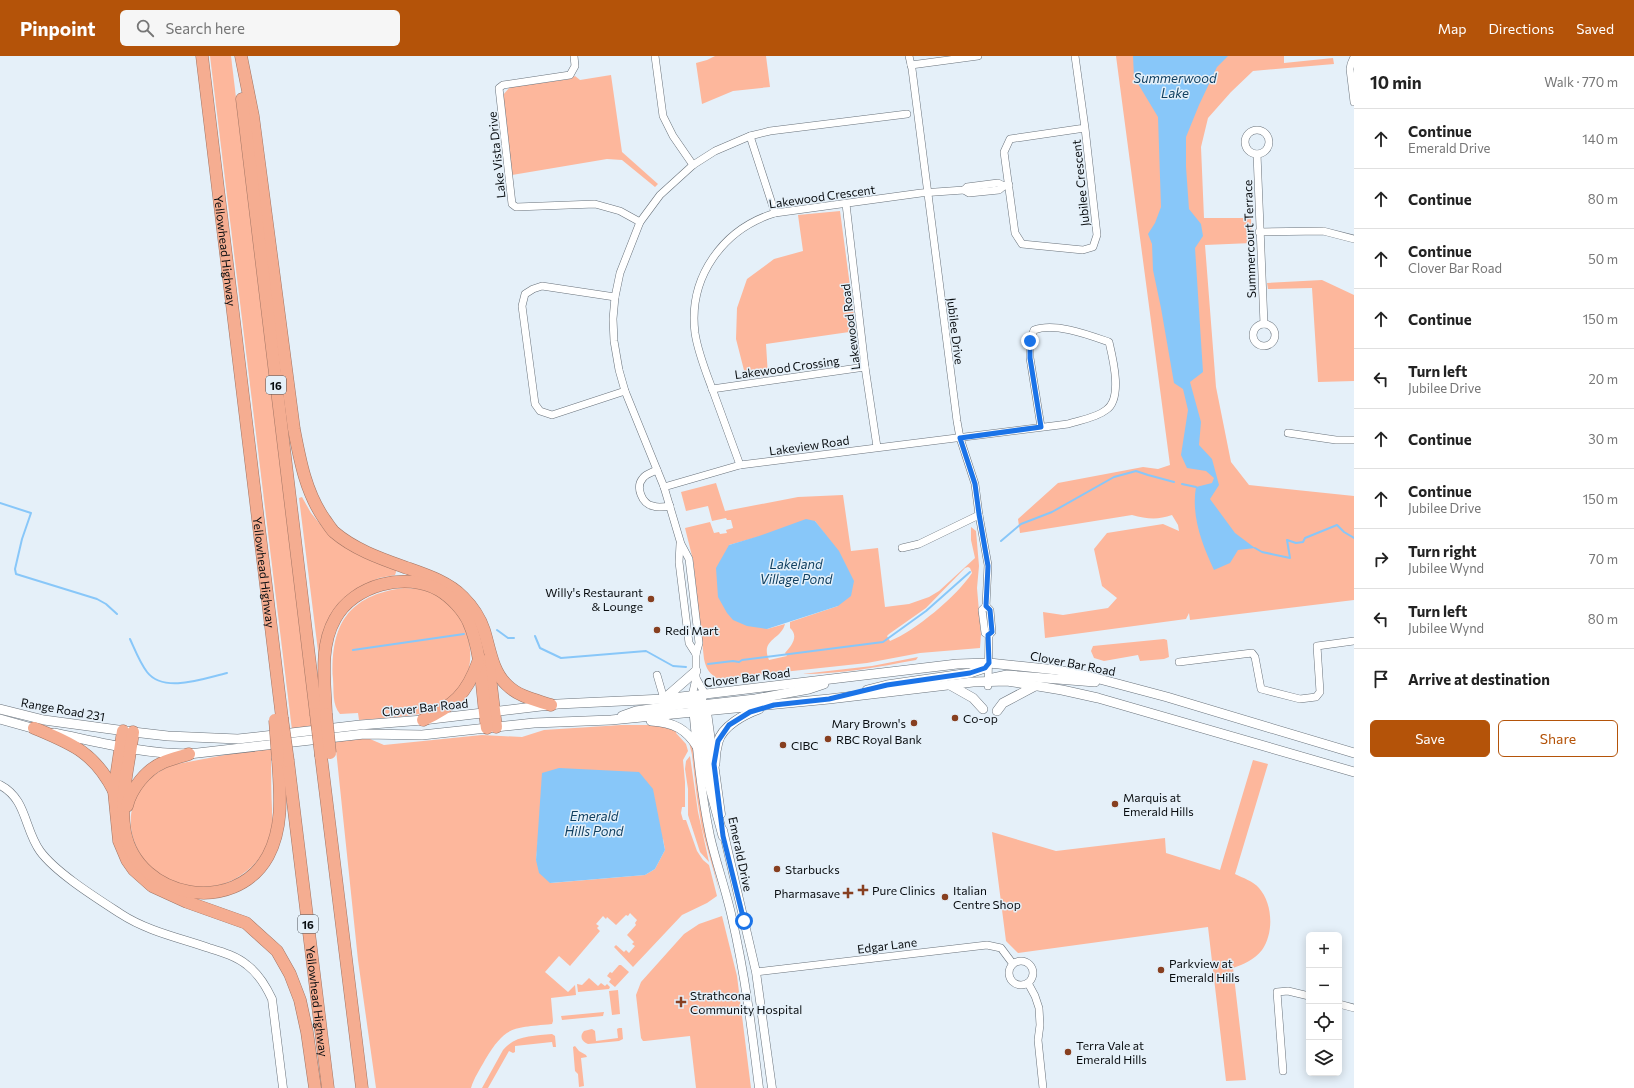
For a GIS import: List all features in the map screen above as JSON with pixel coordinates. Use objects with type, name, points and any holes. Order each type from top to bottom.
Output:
[{"type":"highway","name":"Yellowhead Highway","points":[[202,56],[267,587],[283,760],[328,1088]]},
{"type":"highway","name":"16","points":[[237,56],[321,714]]},
{"type":"highway","points":[[241,56],[253,116],[294,429],[301,464],[314,503],[333,531],[352,544],[375,556],[434,578],[451,587],[464,597],[474,610],[484,630],[498,672],[507,685],[520,694],[551,705]]},
{"type":"highway","points":[[362,1088],[327,798],[331,786],[325,754],[321,714],[327,641],[335,618],[345,605],[366,590],[380,585],[393,583],[424,584],[439,590],[459,608],[469,623],[476,646],[491,727]]},
{"type":"highway","points":[[486,639],[489,712]]},
{"type":"highway","points":[[423,720],[445,709],[458,699],[468,685],[478,661]]},
{"type":"highway","points":[[34,728],[73,745],[93,761],[106,776],[114,791]]},
{"type":"highway","points":[[128,732],[123,795],[124,823],[125,832],[134,854],[144,869],[158,881],[175,888],[196,893],[212,892],[233,887],[245,880],[268,856],[278,830],[283,760]]},
{"type":"highway","points":[[126,748],[114,791],[119,841],[127,860],[134,870],[152,886],[246,923],[277,951],[295,984],[300,1000],[307,1032],[315,1088]]},
{"type":"highway","points":[[124,823],[127,804],[137,784],[152,769],[161,763],[189,754]]},
{"type":"main road","name":"Clover Bar Road","points":[[698,706],[705,694],[957,664],[989,663],[1057,670],[1118,684],[1354,753]]},
{"type":"main road","points":[[829,699],[887,685],[975,672],[985,668],[989,663]]},
{"type":"main road","points":[[988,684],[997,676],[1007,674],[1118,684]]},
{"type":"main road","points":[[664,699],[696,675]]},
{"type":"main road","points":[[723,836],[709,784],[698,706],[755,699],[809,689],[847,677]]},
{"type":"main road","name":"Clover Bar Road","points":[[126,748],[173,754],[189,754],[364,734],[413,735],[534,722],[611,720],[698,706],[774,705],[950,684],[988,684],[1007,681],[1062,690],[1113,702],[1354,772]]},
{"type":"main road","points":[[950,684],[974,698],[983,709]]},
{"type":"main road","points":[[997,711],[1003,703],[1035,686]]},
{"type":"main road","name":"Clover Bar Road","points":[[128,732],[168,736],[238,739],[551,705],[664,699],[698,706]]},
{"type":"main road","points":[[714,764],[718,741],[729,725],[750,712],[774,705]]},
{"type":"main road","name":"Range Road 231","points":[[0,709],[44,720],[128,732]]},
{"type":"main road","name":"Range Road 231","points":[[0,719],[126,748]]},
{"type":"main road","points":[[611,720],[659,721],[671,723],[686,732],[698,748]]},
{"type":"street","name":"Lake Vista Drive","points":[[574,56],[575,66],[570,75],[504,85],[499,88],[512,204],[516,207],[594,204],[620,211],[640,222]]},
{"type":"street","points":[[655,56],[663,116],[673,136],[693,165]]},
{"type":"street","name":"Jubilee Drive","points":[[909,56],[957,421],[960,438],[975,484],[988,566],[986,606],[982,610],[985,633],[988,635],[989,663]]},
{"type":"street","points":[[911,65],[978,56]]},
{"type":"street","name":"Jubilee Crescent","points":[[1075,56],[1085,128],[1097,235],[1093,247],[1083,250],[1022,244],[1015,233],[1006,185],[1004,152],[1010,139],[1085,128]]},
{"type":"street","points":[[1354,57],[1350,69],[1354,102]]},
{"type":"street","points":[[698,706],[696,654],[699,643],[689,559],[680,544],[664,487],[625,391],[619,370],[614,340],[613,319],[615,297],[620,273],[640,222],[660,195],[693,165],[715,151],[750,136],[770,131],[907,114]]},
{"type":"street","points":[[750,136],[775,213]]},
{"type":"street","name":"Summercourt Terrace","points":[[1257,154],[1264,324]]},
{"type":"street","points":[[928,193],[964,190],[968,193],[999,190],[1006,185]]},
{"type":"street","name":"Lakewood Crescent","points":[[740,465],[703,364],[695,333],[696,296],[710,263],[718,251],[738,230],[760,217],[775,213],[928,193]]},
{"type":"street","name":"Lakewood Road","points":[[846,204],[865,367],[877,447]]},
{"type":"street","points":[[1260,232],[1323,231],[1354,239]]},
{"type":"street","points":[[615,297],[542,286],[525,294],[522,306],[535,404],[540,411],[552,414],[625,391]]},
{"type":"street","points":[[1041,327],[1053,327],[1094,336],[1109,342],[1114,364],[1115,399],[1107,410],[1068,424],[1041,427],[1030,358],[1030,341],[1034,330],[1041,327]]},
{"type":"street","name":"Lakewood Crossing","points":[[712,389],[865,367]]},
{"type":"street","name":"Lakeview Road","points":[[664,487],[740,465],[1041,427]]},
{"type":"street","points":[[1288,433],[1336,440],[1354,440]]},
{"type":"street","points":[[657,470],[643,477],[640,484],[640,492],[644,500],[649,505],[654,507],[670,506]]},
{"type":"street","points":[[902,548],[919,544],[979,514]]},
{"type":"street","points":[[680,544],[679,562],[689,643],[696,654]]},
{"type":"street","points":[[684,604],[694,602]]},
{"type":"street","points":[[1179,662],[1252,653],[1256,657],[1261,689],[1300,699],[1316,697],[1320,692],[1317,646],[1354,641]]},
{"type":"street","points":[[988,684],[989,663]]},
{"type":"street","points":[[657,674],[664,699]]},
{"type":"street","points":[[696,675],[705,694]]},
{"type":"street","name":"Emerald Drive","points":[[705,694],[698,706],[698,748],[702,794],[710,836],[732,916],[742,967],[751,1021],[758,1088]]},
{"type":"street","name":"Emerald Drive","points":[[698,706],[714,764],[723,836],[756,972],[772,1088]]},
{"type":"street","points":[[0,785],[17,799],[40,851],[57,867],[94,896],[134,922],[238,959],[256,973],[272,999],[284,1088]]},
{"type":"street","name":"Edgar Lane","points":[[756,972],[986,945],[1001,948],[1013,964]]},
{"type":"street","points":[[1024,961],[1031,966],[1033,973],[1031,980],[1028,983],[1020,985],[1013,982],[1010,975],[1013,964],[1024,961]]},
{"type":"street","points":[[1028,983],[1039,1008],[1040,1025],[1038,1040],[1043,1088]]},
{"type":"street","points":[[1283,1071],[1277,992],[1288,990],[1306,995]]},
{"type":"street","points":[[1342,1005],[1354,1008]]},
{"type":"shaded area","points":[[210,56],[231,56],[312,728],[292,730]]},
{"type":"shaded area","points":[[715,56],[766,56],[770,87],[733,91],[702,104],[696,63]]},
{"type":"shaded area","points":[[1116,56],[1284,56],[1284,63],[1333,58],[1334,64],[1253,71],[1231,92],[1208,118],[1201,147],[1204,218],[1251,218],[1252,243],[1205,245],[1216,387],[1231,462],[1249,485],[1354,496],[1354,600],[1190,620],[1189,613],[1186,619],[1045,638],[1043,612],[1063,615],[1108,608],[1117,598],[1102,586],[1094,549],[1107,533],[1163,524],[1179,531],[1178,525],[1172,515],[1162,518],[1152,518],[1132,515],[1020,533],[1018,519],[1058,483],[1143,467],[1158,469],[1170,465]]},
{"type":"shaded area","points":[[611,75],[622,152],[658,184],[655,187],[622,160],[607,159],[512,175],[503,95],[510,87],[570,79],[575,76],[580,80]]},
{"type":"shaded area","points":[[840,211],[856,331],[766,344],[768,376],[746,378],[736,339],[737,308],[747,279],[774,259],[803,251],[798,215]]},
{"type":"shaded area","points":[[1322,280],[1354,295],[1354,381],[1318,382],[1312,288],[1268,289],[1267,283]]},
{"type":"shaded area","points":[[716,483],[725,511],[798,497],[843,495],[851,551],[878,548],[885,607],[909,604],[929,597],[939,591],[975,558],[971,540],[971,527],[976,531],[979,566],[977,588],[981,635],[980,648],[920,653],[867,663],[719,679],[713,676],[706,666],[704,659],[693,560],[685,528],[710,522],[714,533],[719,532],[720,534],[727,533],[726,530],[733,528],[731,520],[727,520],[726,518],[712,521],[708,506],[686,511],[681,492]],"holes":[[[815,521],[824,533],[838,606],[790,622],[790,628],[793,631],[794,640],[785,653],[787,656],[769,660],[767,648],[772,640],[780,633],[785,624],[767,629],[729,545]],[[968,567],[972,573],[946,602],[923,621],[890,641],[887,636],[889,634],[926,608],[965,568]]]},
{"type":"shaded area","points":[[302,497],[311,513],[324,529],[397,569],[395,575],[379,578],[357,589],[319,659],[299,498]]},
{"type":"shaded area","points":[[404,588],[425,590],[436,593],[449,601],[457,612],[466,630],[470,647],[470,664],[465,681],[459,690],[443,704],[428,712],[398,717],[359,720],[358,713],[340,714],[337,710],[335,702],[333,679],[335,643],[339,628],[346,616],[356,606],[369,598],[385,592]]},
{"type":"shaded area","points":[[1164,639],[1167,640],[1169,657],[1164,659],[1140,661],[1138,655],[1104,661],[1094,658],[1091,651],[1093,646]]},
{"type":"shaded area","points":[[918,657],[916,660],[859,670],[802,674],[872,666]]},
{"type":"shaded area","points":[[621,725],[664,725],[677,731],[676,733],[686,744],[688,751],[683,760],[685,807],[682,807],[681,813],[683,820],[686,820],[697,851],[703,860],[709,865],[717,896],[707,903],[682,915],[633,967],[614,947],[616,945],[624,952],[626,950],[629,953],[635,946],[632,944],[634,942],[627,935],[636,925],[635,923],[637,920],[630,913],[616,925],[607,917],[606,919],[603,916],[596,924],[599,926],[597,928],[600,931],[570,966],[559,956],[545,972],[568,992],[575,985],[576,995],[551,998],[552,1024],[528,1026],[512,1030],[505,1034],[485,1060],[475,1077],[471,1088],[376,1088],[358,960],[335,740],[367,736],[370,739],[384,745],[482,735],[522,737],[544,730]],"holes":[[[663,839],[665,850],[655,869],[645,875],[551,883],[536,860],[538,841]]]},
{"type":"shaded area","points":[[689,742],[694,751],[706,835],[720,894],[702,829]]},
{"type":"shaded area","points":[[271,748],[272,830],[266,848],[258,860],[248,870],[242,875],[226,883],[205,887],[187,887],[172,883],[151,868],[140,854],[134,839],[131,825],[132,810],[137,796],[145,784],[157,773],[172,765],[246,751]]},
{"type":"shaded area","points":[[690,756],[698,812],[709,862],[700,852],[688,815],[688,789],[685,769],[686,761]]},
{"type":"shaded area","points":[[1253,760],[1268,764],[1235,874],[1254,883],[1264,895],[1269,910],[1270,927],[1269,935],[1262,950],[1249,961],[1233,968],[1246,1080],[1226,1081],[1208,927],[1018,953],[1006,941],[992,832],[1056,851],[1165,838],[1166,853],[1220,870]]},
{"type":"shaded area","points":[[722,916],[737,976],[751,1088],[696,1088],[690,1036],[645,1041],[641,1038],[636,995],[641,982],[684,934],[699,924]]},
{"type":"shaded area","points":[[619,965],[629,972],[615,987],[609,982],[611,979],[607,976]]},
{"type":"shaded area","points":[[589,978],[598,986],[601,983],[605,986],[607,984],[610,987],[609,989],[578,992],[577,984],[582,985]]},
{"type":"shaded area","points":[[618,990],[620,1014],[612,1015],[609,991]]},
{"type":"shaded area","points":[[604,1012],[603,1016],[562,1020],[561,1016]]},
{"type":"shaded area","points":[[622,1028],[623,1039],[619,1041],[588,1044],[582,1039],[582,1033],[584,1031],[592,1029],[595,1031],[596,1041],[618,1038],[617,1029]]},
{"type":"shaded area","points":[[552,1034],[555,1036],[556,1047],[553,1047],[552,1042],[515,1046],[515,1052],[513,1053],[509,1051],[488,1088],[482,1088],[503,1050],[513,1041],[525,1037]]},
{"type":"shaded area","points":[[575,1046],[587,1057],[581,1058],[584,1086],[579,1087],[578,1074],[575,1071],[573,1047]]},
{"type":"water","name":"Summerwood Lake","points":[[1133,56],[1228,56],[1217,67],[1186,137],[1186,167],[1189,209],[1201,224],[1203,236],[1195,248],[1203,372],[1190,382],[1201,422],[1199,445],[1212,459],[1219,485],[1210,499],[1235,533],[1255,548],[1238,550],[1230,563],[1214,570],[1205,550],[1196,519],[1195,498],[1196,487],[1212,483],[1214,478],[1206,471],[1187,468],[1181,455],[1188,410],[1183,389],[1174,383],[1153,270],[1152,244],[1148,234],[1155,223],[1161,207],[1158,117],[1134,77]]},
{"type":"water","name":"Lakeland Village Pond","points":[[806,519],[815,521],[839,551],[854,581],[851,596],[838,606],[767,629],[747,626],[733,620],[727,613],[718,597],[716,568],[729,545]]},
{"type":"water","name":"Emerald Hills Pond","points":[[559,768],[639,772],[653,789],[665,850],[655,869],[645,875],[550,883],[539,873],[536,860],[542,773]]},
{"type":"waterway","points":[[1001,541],[1021,524],[1052,512],[1114,477],[1136,471],[1174,482]]},
{"type":"waterway","points":[[1182,484],[1196,487]]},
{"type":"waterway","points":[[0,503],[31,513],[22,539],[15,569],[16,574],[97,599],[106,604],[117,614]]},
{"type":"waterway","points":[[1255,548],[1262,552],[1290,558],[1287,540],[1296,543],[1303,542],[1305,538],[1337,525],[1344,532],[1354,538]]},
{"type":"waterway","points":[[708,664],[733,661],[739,662],[742,660],[883,642],[926,611],[970,572]]},
{"type":"waterway","points":[[497,630],[508,638],[514,638]]},
{"type":"waterway","points":[[353,650],[464,634]]},
{"type":"waterway","points":[[535,636],[540,648],[561,658],[646,651],[673,666],[686,667]]},
{"type":"waterway","points":[[130,639],[140,661],[147,672],[154,679],[164,682],[185,683],[227,673]]},
{"type":"place","name":"Willy's Restaurant & Lounge","points":[[651,599]]},
{"type":"place","name":"Redi Mart","points":[[657,630]]},
{"type":"place","name":"Co-op","points":[[955,718]]},
{"type":"place","name":"Mary Brown's","points":[[914,723]]},
{"type":"place","name":"RBC Royal Bank","points":[[828,739]]},
{"type":"place","name":"CIBC","points":[[783,745]]},
{"type":"place","name":"Marquis at Emerald Hills","points":[[1115,804]]},
{"type":"place","name":"Starbucks","points":[[777,869]]},
{"type":"place","name":"Pure Clinics","points":[[863,890]]},
{"type":"place","name":"Pharmasave","points":[[848,893]]},
{"type":"place","name":"Italian Centre Shop","points":[[945,897]]},
{"type":"place","name":"Parkview at Emerald Hills","points":[[1161,970]]},
{"type":"place","name":"Strathcona Community Hospital","points":[[681,1002]]},
{"type":"place","name":"Terra Vale at Emerald Hills","points":[[1068,1052]]},
{"type":"route","points":[[744,921],[723,836],[714,764],[718,741],[729,725],[750,712],[774,705],[829,699],[887,685],[970,673],[985,668],[989,663],[988,635],[992,632],[990,610],[986,606],[988,566],[975,484],[960,438],[1041,427],[1030,358],[1030,341]]}]
